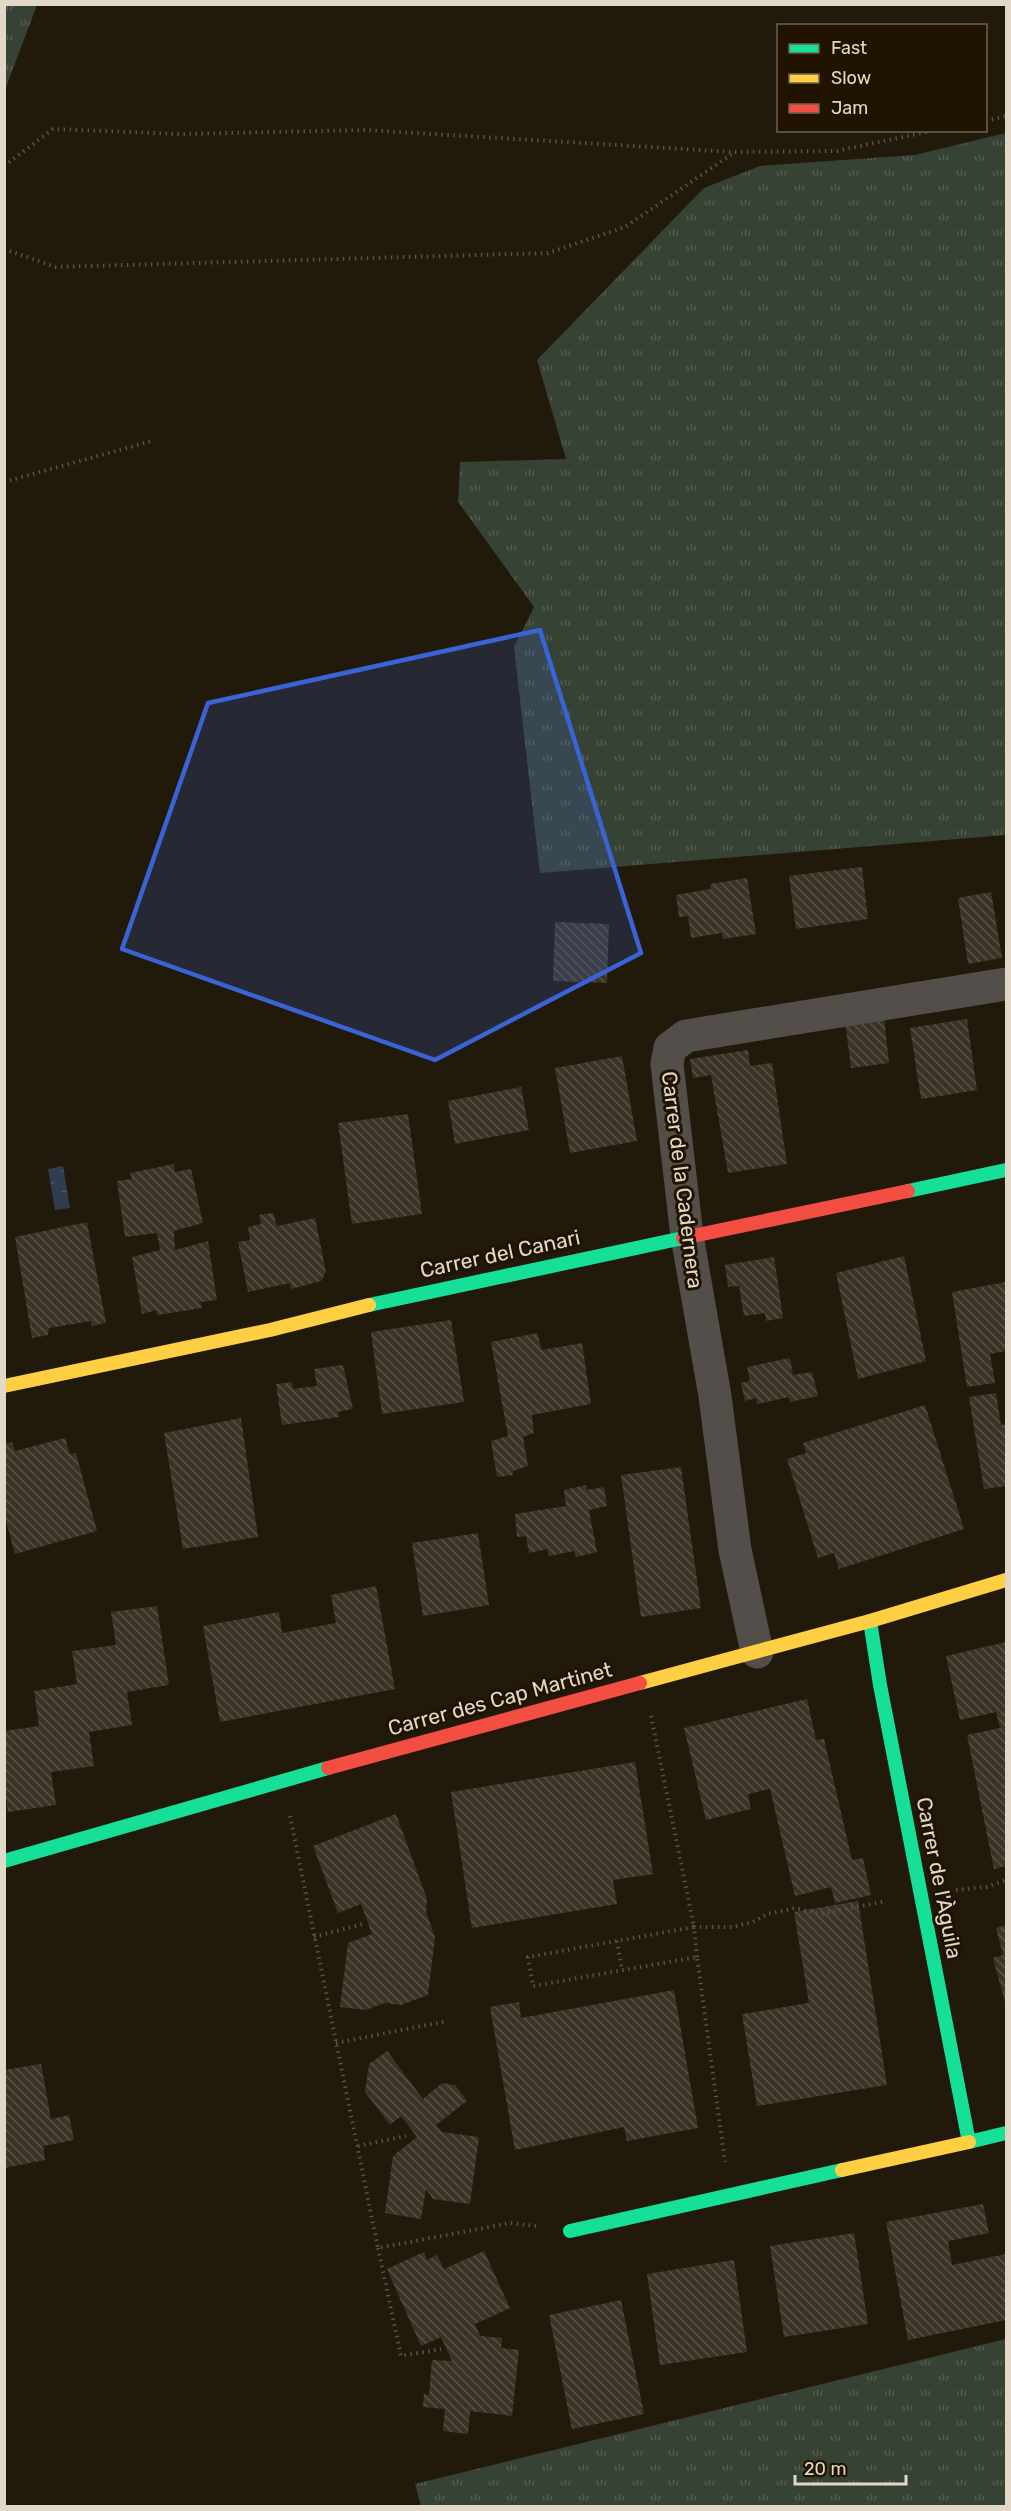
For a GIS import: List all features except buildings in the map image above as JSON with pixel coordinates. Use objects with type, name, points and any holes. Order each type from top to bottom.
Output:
[{"type":"street","name":"Carrer de la Cadernera","points":[[757,1652],[735,1550],[715,1396],[687,1236],[667,1064],[670,1048],[686,1036],[1006,984]]},
{"type":"street","name":"Carrer del Canari","points":[[4,1386],[270,1330],[409,1295],[1006,1170]]},
{"type":"street","name":"Carrer des Cap Martinet","points":[[4,1861],[870,1621],[1006,1580]]},
{"type":"street","name":"Carrer de l'Àguila","points":[[870,1621],[969,2142]]},
{"type":"street","points":[[570,2231],[1006,2133]]},
{"type":"path","points":[[987,121],[1006,116]]},
{"type":"path","points":[[4,166],[53,129],[180,134],[365,130],[735,152],[837,151],[927,132]]},
{"type":"path","points":[[4,249],[55,267],[548,253],[625,227],[735,152]]},
{"type":"path","points":[[4,482],[152,441]]},
{"type":"path","points":[[644,1682],[694,1927],[730,2195]]},
{"type":"path","points":[[283,1782],[401,2356],[441,2349]]},
{"type":"path","points":[[697,1957],[533,1986],[528,1957],[694,1927],[733,1927],[753,1922],[767,1914],[796,1908],[821,1914],[921,1894],[986,1887],[1006,1880]]},
{"type":"path","points":[[314,1937],[363,1924]]},
{"type":"path","points":[[617,1941],[622,1970]]},
{"type":"path","points":[[336,2043],[447,2021]]},
{"type":"path","points":[[358,2146],[406,2136]]},
{"type":"path","points":[[378,2248],[510,2223],[570,2231]]},
{"type":"highlighted area","points":[[540,630],[641,953],[435,1060],[122,949],[208,703]]},
{"type":"green space","points":[[4,5],[37,5],[5,90]]},
{"type":"green space","points":[[1006,133],[1006,835],[540,873],[514,647],[534,607],[458,502],[460,462],[566,459],[537,360],[704,188],[760,166],[915,155]]},
{"type":"green space","points":[[1006,2339],[1006,2506],[421,2506],[415,2484]]},
{"type":"water","points":[[63,1166],[70,1208],[55,1210],[48,1169]]},
{"type":"traffic: fast","points":[[908,1191],[1006,1170]]},
{"type":"traffic: fast","points":[[369,1305],[683,1238]]},
{"type":"traffic: fast","points":[[870,1621],[880,1685],[969,2142],[1006,2133]]},
{"type":"traffic: fast","points":[[4,1861],[328,1768]]},
{"type":"traffic: fast","points":[[570,2231],[842,2170]]},
{"type":"traffic: slow","points":[[4,1386],[270,1330],[369,1305]]},
{"type":"traffic: slow","points":[[640,1683],[870,1621],[1006,1580]]},
{"type":"traffic: slow","points":[[842,2170],[969,2142]]},
{"type":"traffic: jam","points":[[683,1238],[908,1191]]},
{"type":"traffic: jam","points":[[328,1768],[640,1683]]}]
